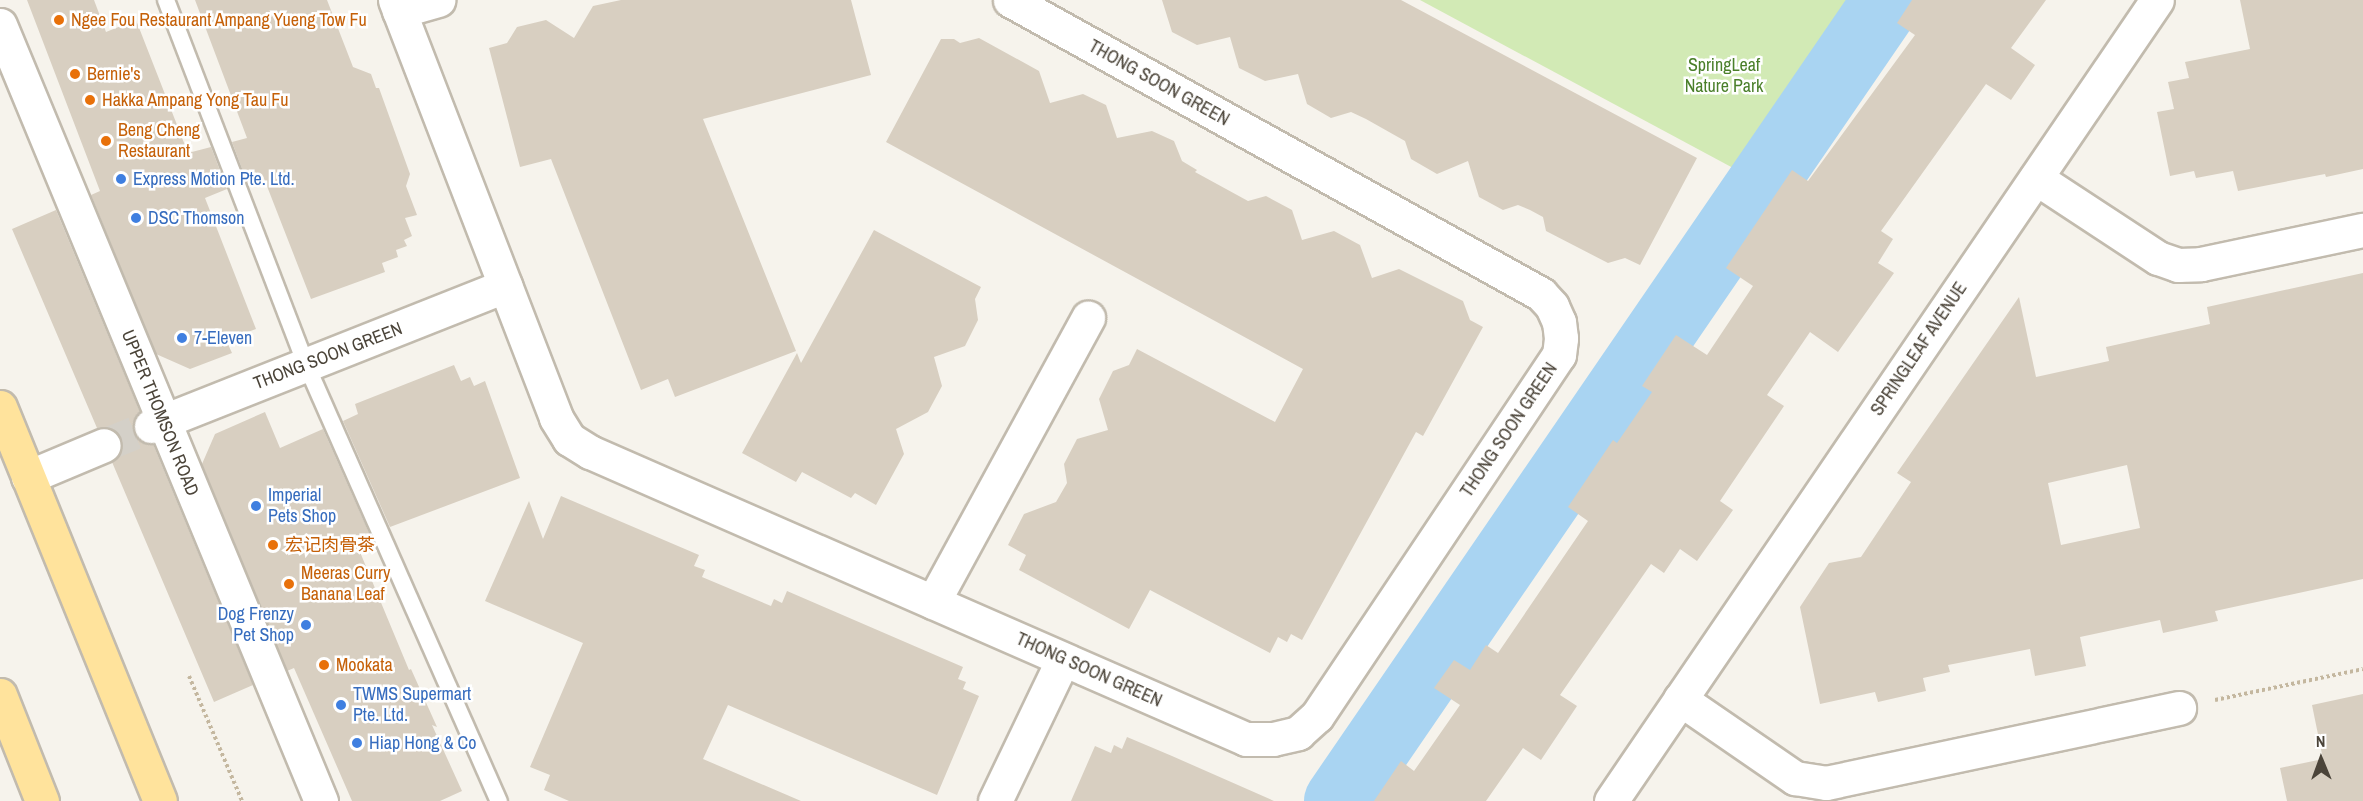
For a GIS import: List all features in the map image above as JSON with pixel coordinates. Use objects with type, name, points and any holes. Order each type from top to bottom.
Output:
[{"type":"main road","points":[[0,407],[160,801]]},
{"type":"main road","points":[[0,695],[42,801]]},
{"type":"street","name":"THONG SOON GREEN","points":[[438,0],[397,5],[556,418],[569,439],[590,452],[1246,739],[1273,739],[1298,733],[1317,716],[1553,365],[1559,355],[1562,338],[1559,322],[1552,306],[1541,294],[1010,0]]},
{"type":"street","name":"SPRINGLEAF AVENUE","points":[[1611,801],[2157,0]]},
{"type":"street","name":"UPPER THOMSON ROAD","points":[[0,25],[157,423],[321,801]]},
{"type":"street","points":[[2036,178],[2158,258],[2178,265],[2201,264],[2363,230]]},
{"type":"street","name":"THONG SOON GREEN","points":[[157,423],[505,286]]},
{"type":"street","points":[[933,602],[1088,318]]},
{"type":"street","points":[[28,477],[104,445]]},
{"type":"street","points":[[995,801],[1063,659]]},
{"type":"street","points":[[1680,699],[1795,778],[1826,783],[2179,708]]},
{"type":"lane","points":[[166,0],[306,364],[499,801]]},
{"type":"path","points":[[2179,708],[2363,669]]},
{"type":"path","points":[[189,676],[242,801]]},
{"type":"green space","name":"SpringLeaf Nature Park","points":[[1420,0],[1868,0],[1748,176]]},
{"type":"building","points":[[27,0],[94,0],[106,32],[136,20],[188,153],[211,147],[227,189],[205,198],[256,329],[226,340],[232,353],[190,369],[156,354],[91,195],[100,191]]},
{"type":"building","points":[[195,0],[327,0],[353,67],[371,74],[376,88],[379,88],[410,174],[406,186],[417,215],[405,218],[412,236],[404,240],[407,246],[396,250],[398,257],[382,263],[385,272],[311,299],[263,176],[247,182],[232,142],[247,138]]},
{"type":"building","points":[[621,0],[851,0],[871,75],[703,119],[796,351],[675,397],[668,379],[641,390],[551,159],[520,167],[489,48],[507,43],[517,27],[546,20],[574,38],[593,6]]},
{"type":"building","points":[[1162,0],[1401,0],[1697,158],[1640,265],[1625,258],[1608,263],[1546,231],[1543,217],[1530,210],[1518,205],[1503,210],[1479,197],[1468,161],[1437,174],[1411,159],[1405,141],[1366,119],[1351,112],[1331,118],[1307,104],[1298,74],[1265,81],[1239,68],[1230,37],[1197,45],[1172,32]]},
{"type":"building","points":[[1912,0],[2046,0],[2011,48],[2035,65],[2011,100],[1986,84],[1881,231],[1893,239],[1878,263],[1894,273],[1838,352],[1810,332],[1767,395],[1784,406],[1720,501],[1733,510],[1697,561],[1680,549],[1664,573],[1651,564],[1560,695],[1577,706],[1541,760],[1523,748],[1486,801],[1374,801],[1401,761],[1414,771],[1460,705],[1434,688],[1454,660],[1470,670],[1486,645],[1498,653],[1588,521],[1568,507],[1613,440],[1617,443],[1652,392],[1642,386],[1676,335],[1707,355],[1753,286],[1726,268],[1792,170],[1808,181],[1915,35],[1897,23]]},
{"type":"building","points":[[2240,0],[2363,0],[2363,169],[2238,191],[2233,171],[2196,178],[2194,171],[2170,176],[2157,112],[2174,109],[2168,82],[2189,78],[2185,62],[2250,49]]},
{"type":"building","points":[[979,38],[1039,71],[1050,103],[1083,94],[1106,105],[1117,138],[1152,131],[1174,141],[1182,161],[1197,170],[1195,172],[1248,201],[1266,196],[1292,210],[1302,240],[1334,231],[1360,245],[1372,278],[1399,269],[1463,301],[1470,320],[1483,327],[1423,436],[1416,432],[1302,640],[1291,634],[1287,642],[1278,637],[1270,653],[1150,590],[1129,629],[1019,570],[1026,555],[1008,545],[1024,514],[1056,502],[1067,483],[1064,464],[1077,439],[1108,430],[1099,399],[1113,371],[1129,365],[1137,349],[1275,422],[1303,369],[886,142],[941,39],[954,39],[960,43]]},
{"type":"building","points":[[56,210],[140,412],[133,423],[134,433],[140,441],[153,444],[253,685],[214,702],[112,462],[119,457],[122,448],[121,437],[116,430],[107,427],[97,428],[12,229]]},
{"type":"building","points":[[874,230],[981,287],[975,299],[978,320],[965,346],[934,357],[942,386],[928,412],[896,429],[904,454],[876,505],[855,493],[851,498],[802,472],[796,482],[742,453],[797,353],[801,363]]},
{"type":"building","points":[[2363,273],[2363,579],[2215,611],[2218,621],[2163,633],[2160,620],[2080,637],[2086,666],[2035,676],[2030,649],[1948,665],[1950,672],[1923,678],[1926,691],[1878,702],[1875,692],[1820,704],[1800,607],[1829,563],[1861,557],[1911,482],[1897,473],[2019,297],[2036,377],[2109,361],[2106,347],[2210,324],[2207,307]],"holes":[[[2127,465],[2140,528],[2061,545],[2048,483]]]},
{"type":"building","points":[[454,365],[461,381],[470,377],[474,386],[485,381],[520,478],[390,527],[343,421],[358,414],[355,404]]},
{"type":"building","points":[[265,412],[280,448],[323,429],[370,535],[355,540],[409,670],[411,669],[437,727],[432,725],[462,791],[440,801],[352,801],[294,668],[287,671],[202,464],[215,434]]},
{"type":"building","points":[[561,496],[699,555],[694,566],[705,570],[702,577],[771,606],[774,599],[782,603],[787,591],[963,667],[958,679],[966,682],[963,689],[979,696],[937,795],[728,705],[703,759],[801,801],[569,801],[544,790],[550,775],[530,767],[583,643],[485,601],[529,501],[543,539]]},
{"type":"building","points":[[2363,694],[2363,801],[2287,801],[2280,768],[2323,759],[2312,705]]},
{"type":"building","points":[[1127,737],[1274,801],[1071,801],[1095,746],[1111,753],[1114,745],[1122,749]]},
{"type":"waterway","points":[[1339,801],[1888,0]]},
{"type":"tunnel","points":[[104,445],[151,426]]},
{"type":"place","name":"Ngee Fou Restaurant Ampang Yueng Tow Fu","points":[[59,20]]},
{"type":"place","name":"Bernie's","points":[[75,74]]},
{"type":"place","name":"Hakka Ampang Yong Tau Fu","points":[[90,100]]},
{"type":"place","name":"Beng Cheng Restaurant","points":[[106,141]]},
{"type":"place","name":"Express Motion Pte. Ltd.","points":[[121,179]]},
{"type":"place","name":"DSC Thomson","points":[[136,218]]},
{"type":"place","name":"7-Eleven","points":[[182,338]]},
{"type":"place","name":"Imperial Pets Shop","points":[[256,506]]},
{"type":"place","name":"宏记肉骨茶","points":[[273,545]]},
{"type":"place","name":"Meeras Curry Banana Leaf","points":[[289,584]]},
{"type":"place","name":"Dog Frenzy Pet Shop","points":[[306,625]]},
{"type":"place","name":"Mookata","points":[[324,665]]},
{"type":"place","name":"TWMS Supermart Pte. Ltd.","points":[[341,705]]},
{"type":"place","name":"Hiap Hong & Co","points":[[357,743]]}]
